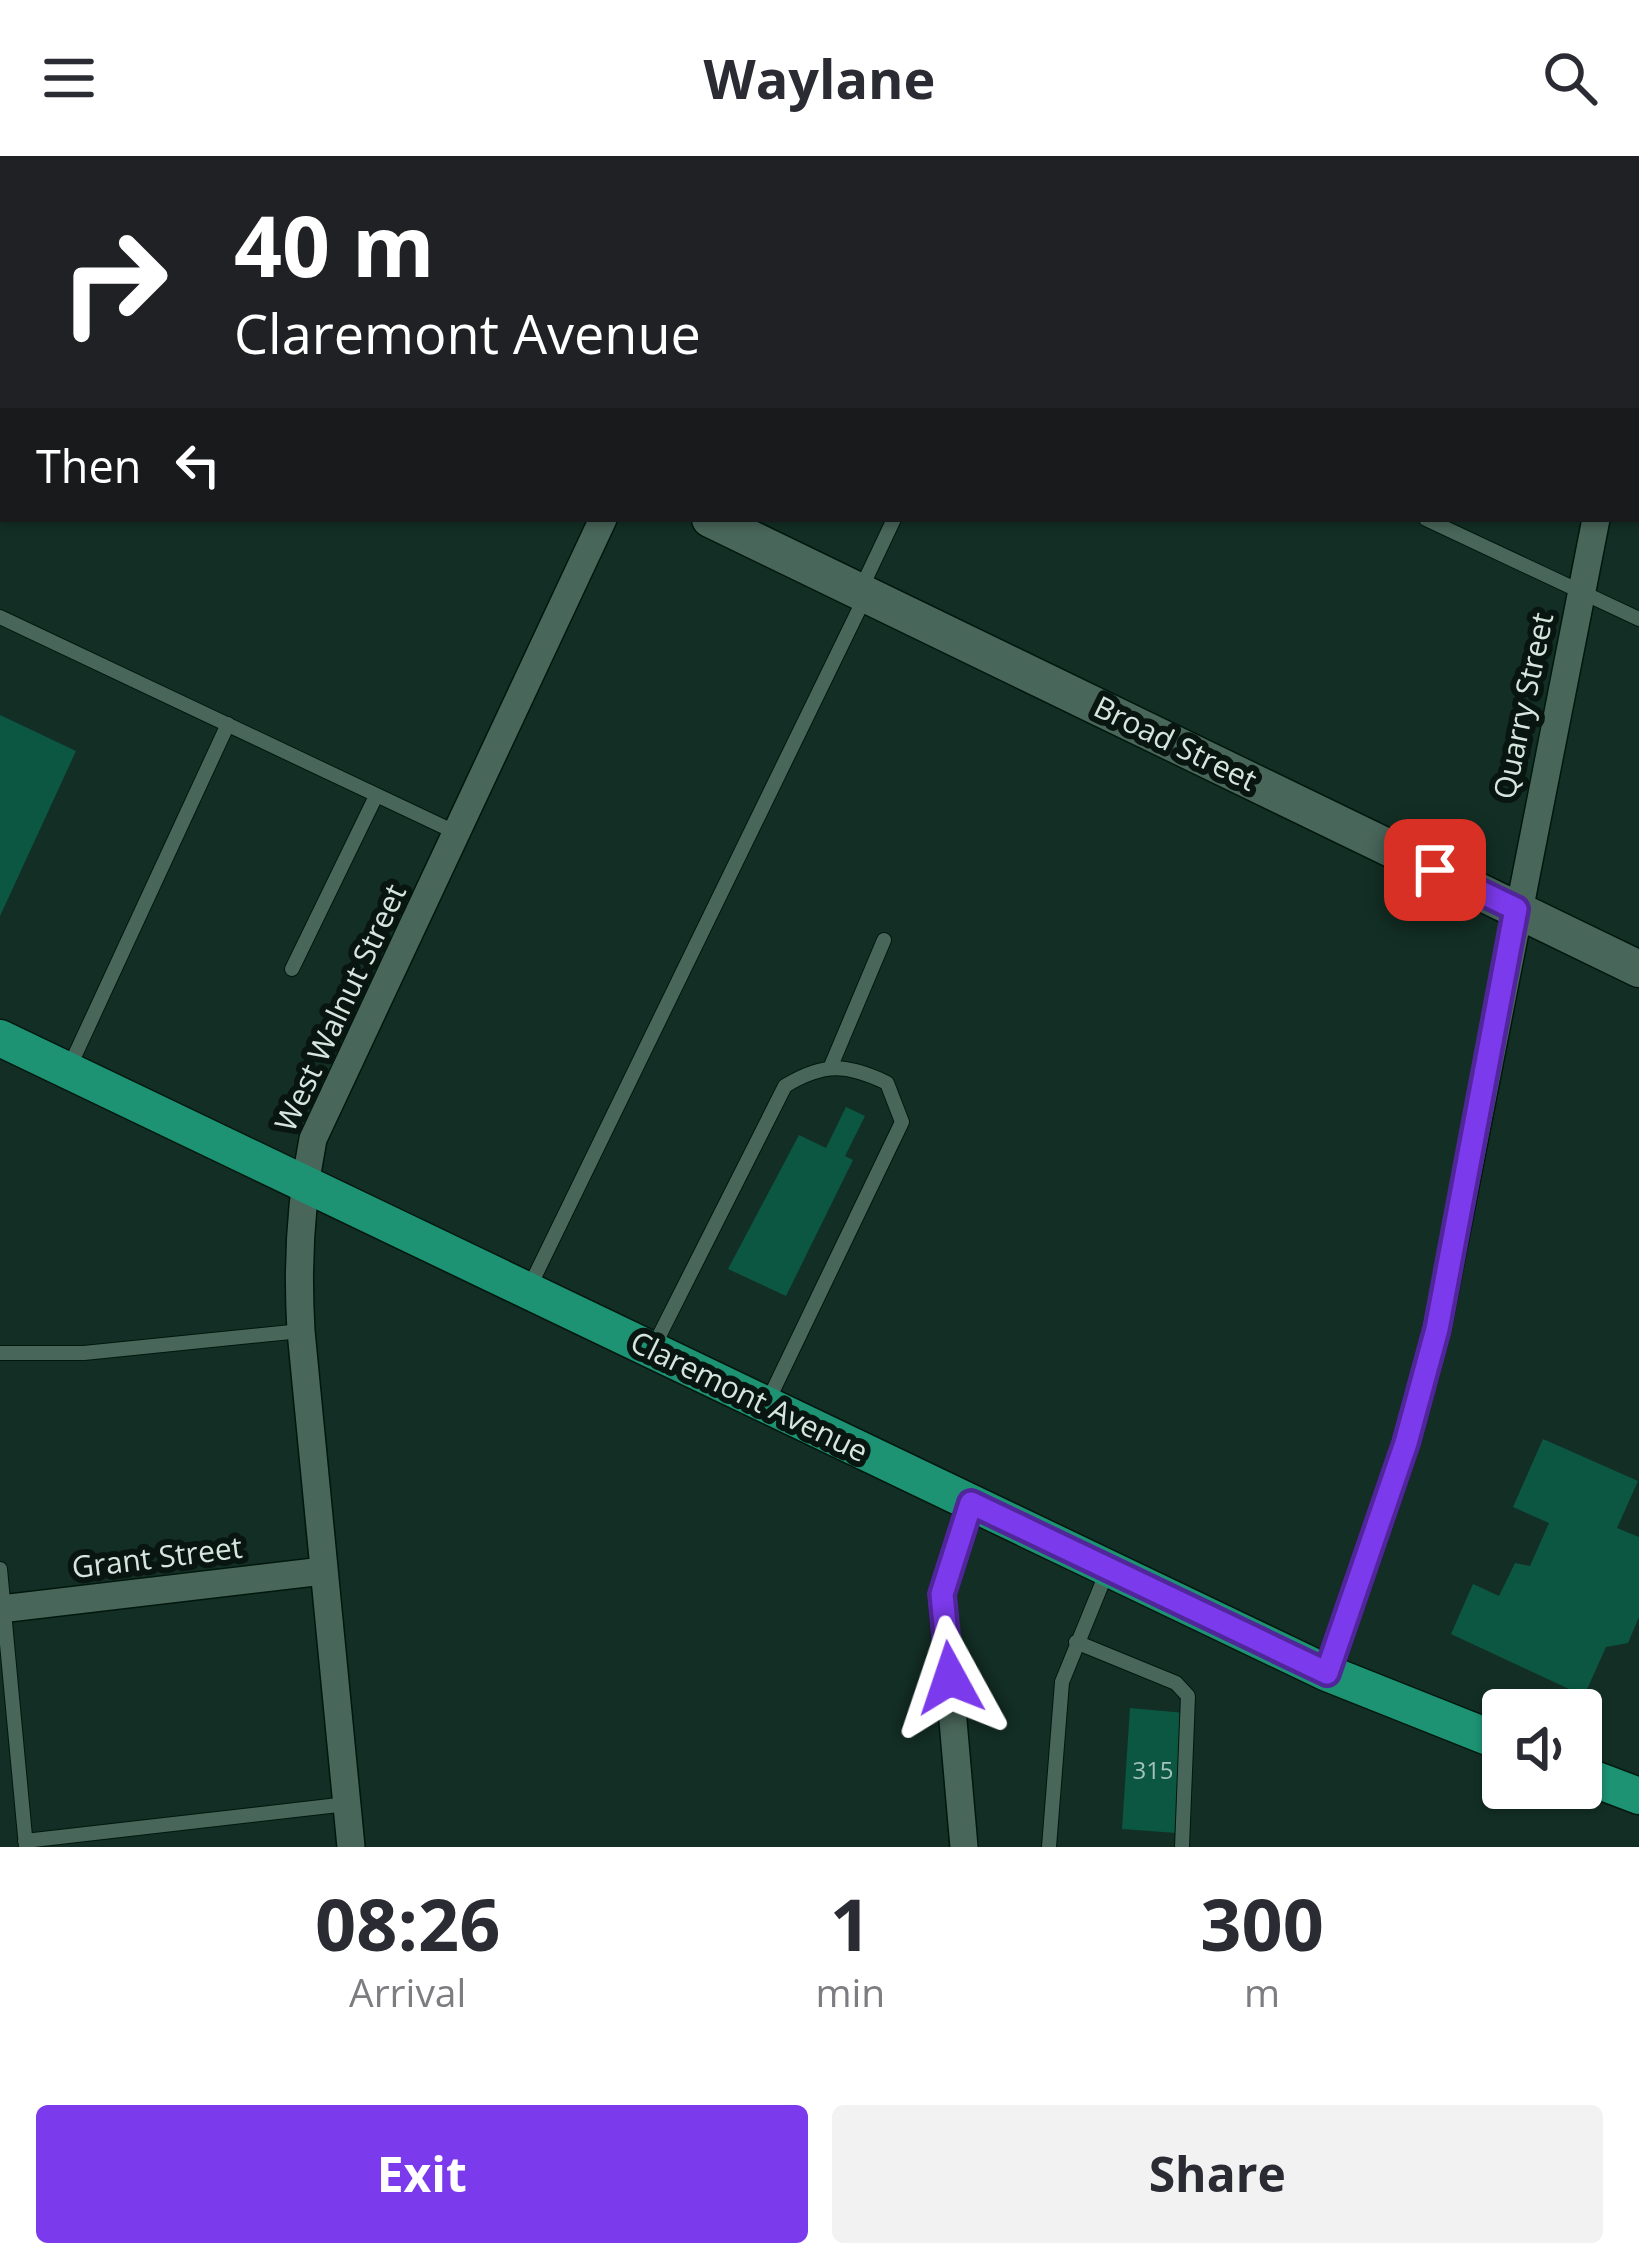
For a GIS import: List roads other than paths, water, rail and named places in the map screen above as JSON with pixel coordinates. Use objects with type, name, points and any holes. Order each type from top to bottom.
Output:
[{"type":"main road","name":"Claremont Avenue","points":[[0,1038],[1327,1673],[1482,1735]]},
{"type":"main road","points":[[1602,1782],[1639,1796]]},
{"type":"street","name":"West Walnut Street","points":[[351,1847],[301,1331],[296,1250],[304,1182],[313,1139],[603,522]]},
{"type":"street","name":"Broad Street","points":[[716,522],[1639,969]]},
{"type":"street","name":"Quarry Street","points":[[1327,1673],[1406,1443],[1437,1329],[1595,522]]},
{"type":"street","points":[[964,1847],[942,1594],[971,1503]]},
{"type":"street","name":"Grant Street","points":[[2,1609],[323,1571]]},
{"type":"lane","points":[[528,1291],[893,522]]},
{"type":"lane","points":[[1432,522],[1639,619]]},
{"type":"lane","points":[[0,617],[459,834]]},
{"type":"lane","points":[[68,1071],[228,724]]},
{"type":"lane","points":[[292,969],[376,796]]},
{"type":"lane","points":[[831,1066],[884,940]]},
{"type":"lane","points":[[651,1350],[785,1086],[831,1066],[851,1066],[887,1083],[902,1122],[766,1405]]},
{"type":"lane","points":[[0,1352],[84,1353],[301,1331]]},
{"type":"lane","points":[[0,1569],[26,1844],[347,1804]]},
{"type":"lane","points":[[1049,1847],[1062,1682],[1108,1569]]},
{"type":"lane","points":[[1076,1642],[1176,1683],[1188,1696],[1182,1847]]}]
